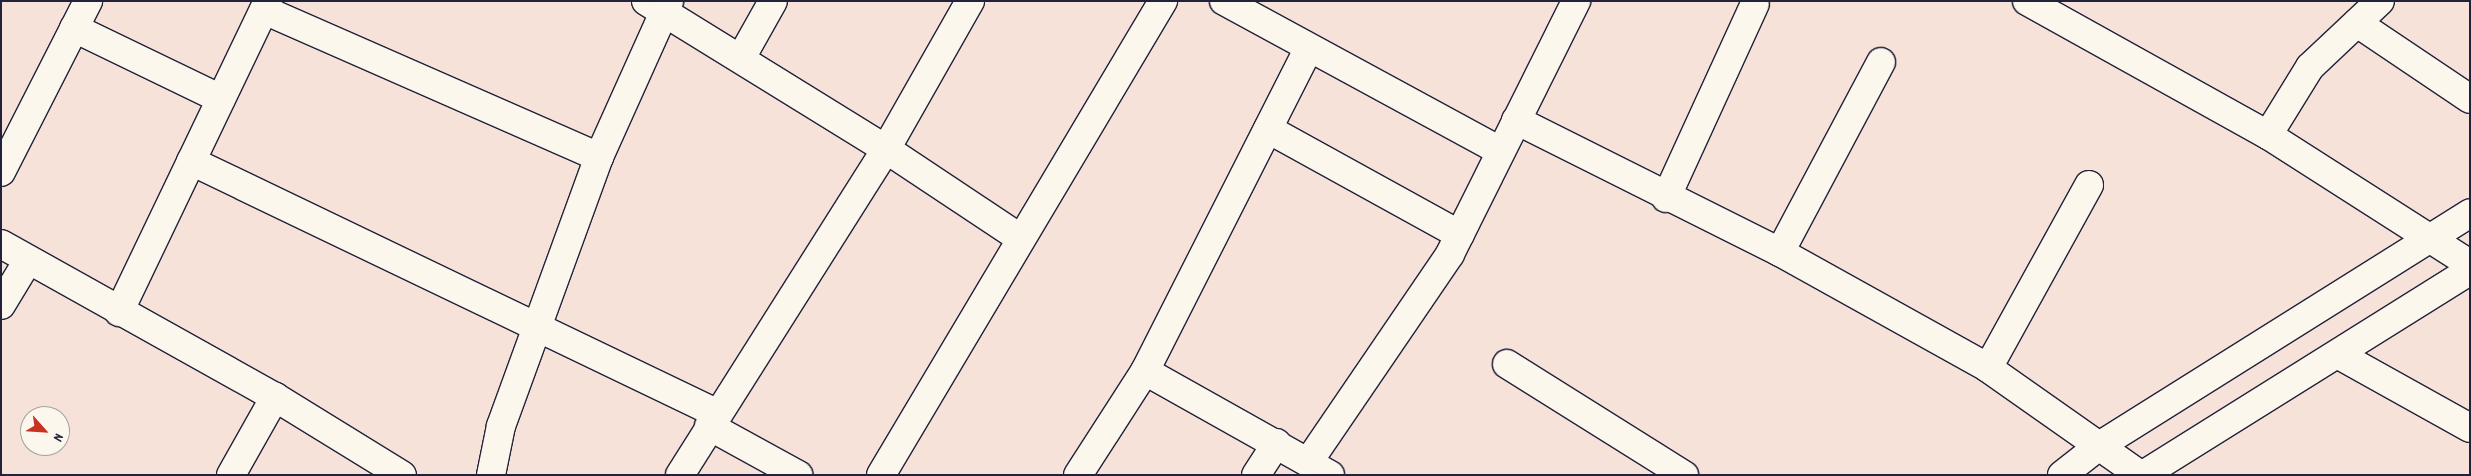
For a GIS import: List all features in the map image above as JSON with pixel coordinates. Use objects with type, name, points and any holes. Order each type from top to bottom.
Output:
[{"type":"street","points":[[1,172],[88,1]]},
{"type":"street","points":[[741,58],[774,1]]},
{"type":"street","points":[[680,475],[712,419],[886,149],[970,1]]},
{"type":"street","points":[[882,475],[1020,238],[1163,1]]},
{"type":"street","points":[[1224,1],[1500,152]]},
{"type":"street","points":[[2027,1],[2268,135],[2470,264]]},
{"type":"street","points":[[2268,135],[2310,67],[2380,1]]},
{"type":"street","points":[[491,475],[501,426],[599,157],[660,4],[741,58],[886,149],[1020,238]]},
{"type":"street","points":[[1145,371],[1319,468],[1460,235],[1516,120],[1568,4]]},
{"type":"street","points":[[1666,198],[1754,4]]},
{"type":"street","points":[[119,312],[266,6],[599,157]]},
{"type":"street","points":[[2357,23],[2470,100]]},
{"type":"street","points":[[74,28],[221,99]]},
{"type":"street","points":[[1078,475],[1145,371],[1309,48]]},
{"type":"street","points":[[1780,252],[1881,62]]},
{"type":"street","points":[[1516,120],[1666,198],[1780,252],[1988,368],[2142,475],[2339,355],[2470,271]]},
{"type":"street","points":[[1268,130],[1460,235]]},
{"type":"street","points":[[192,161],[539,325],[712,419],[798,475]]},
{"type":"street","points":[[1988,368],[2089,185]]},
{"type":"street","points":[[2062,475],[2099,446],[2431,239],[2470,212]]},
{"type":"street","points":[[1,244],[27,262],[275,397],[402,475]]},
{"type":"street","points":[[1,305],[27,262]]},
{"type":"street","points":[[2339,355],[2470,428]]},
{"type":"street","points":[[1507,364],[1684,475]]},
{"type":"street","points":[[231,475],[275,397]]},
{"type":"street","points":[[1256,475],[1277,444]]}]
